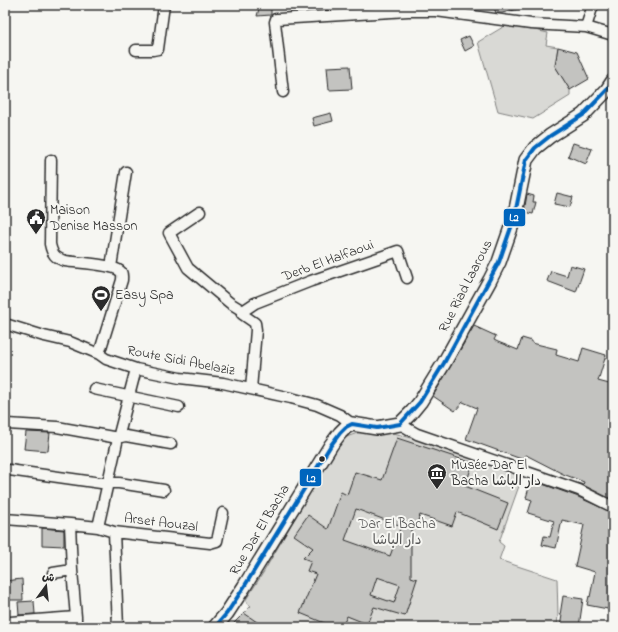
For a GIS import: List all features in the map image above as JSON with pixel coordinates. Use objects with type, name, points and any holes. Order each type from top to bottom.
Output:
[{"type":"street","points":[[136,50],[158,49],[164,5]]},
{"type":"street","points":[[586,27],[593,5]]},
{"type":"street","points":[[283,92],[274,22],[276,19],[426,11],[531,24],[586,27],[613,35]]},
{"type":"street","name":"Rue Riad Laarous","points":[[400,424],[420,402],[444,363],[490,280],[504,250],[514,219],[526,160],[535,148],[550,136],[583,115],[611,88]]},
{"type":"street","points":[[50,160],[50,244],[53,255],[58,259],[111,267],[121,272],[122,280],[99,354]]},
{"type":"street","points":[[111,267],[126,172]]},
{"type":"street","points":[[200,212],[169,233],[188,268],[230,303],[243,311],[242,314],[255,323],[256,330],[251,389]]},
{"type":"street","name":"Derb El Halfaoui","points":[[243,311],[255,303],[398,251],[406,278]]},
{"type":"street","name":"Route Sidi Abelaziz","points":[[5,324],[70,342],[99,354],[106,359],[136,368],[180,378],[215,382],[251,389],[317,405],[340,415],[352,424]]},
{"type":"street","points":[[98,527],[118,438],[136,368]]},
{"type":"street","points":[[94,389],[179,407]]},
{"type":"street","points":[[7,424],[57,427],[118,438],[126,436],[171,444]]},
{"type":"street","points":[[352,424],[377,428],[400,424],[416,434],[579,490],[613,507]]},
{"type":"street","name":"Rue Dar El Bacha","points":[[215,627],[227,613],[244,588],[331,445],[340,432],[352,424]]},
{"type":"street","points":[[9,470],[108,483],[118,482],[164,490]]},
{"type":"street","name":"Arset Aouzal","points":[[5,519],[98,527],[114,532],[210,544],[217,541],[223,513]]},
{"type":"street","points":[[8,627],[10,622],[76,622],[70,524]]},
{"type":"street","points":[[114,532],[118,627]]},
{"type":"street","points":[[53,573],[72,570]]},
{"type":"green space","points":[[508,24],[548,33],[546,45],[558,47],[555,66],[570,90],[570,96],[533,119],[498,111],[478,42]]},
{"type":"green space","name":"Dar El Bacha دار الباشا","points":[[363,431],[390,432],[469,454],[524,472],[499,542],[504,546],[499,560],[557,579],[557,627],[230,627],[251,606],[245,601],[263,573],[341,439]]},
{"type":"building","points":[[260,5],[271,5],[271,15],[257,16]]},
{"type":"building","points":[[493,5],[522,5],[523,8],[496,13]]},
{"type":"building","points":[[469,36],[474,46],[465,51],[460,40]]},
{"type":"building","points":[[558,47],[577,52],[589,79],[570,90],[555,66]]},
{"type":"building","points":[[350,66],[352,89],[329,90],[327,67]]},
{"type":"building","points":[[331,113],[333,121],[314,126],[312,118]]},
{"type":"building","points":[[573,143],[592,149],[586,164],[568,156]]},
{"type":"building","points":[[557,193],[573,197],[570,207],[554,204]]},
{"type":"building","points":[[527,194],[534,196],[533,202],[536,202],[533,214],[524,212]]},
{"type":"building","points":[[570,265],[584,269],[576,292],[547,281],[551,271],[567,276]]},
{"type":"building","points":[[474,326],[496,336],[494,340],[518,350],[522,338],[532,341],[532,343],[557,349],[556,355],[579,362],[583,348],[606,355],[598,381],[613,385],[613,500],[583,485],[584,482],[563,474],[526,455],[524,460],[466,439],[477,408],[463,402],[455,411],[433,396]]},
{"type":"building","points":[[26,432],[50,433],[48,451],[24,449]]},
{"type":"building","points":[[397,438],[473,463],[465,486],[508,503],[498,529],[457,512],[452,526],[420,515],[415,529],[411,528],[411,577],[417,579],[405,616],[374,607],[367,624],[347,616],[342,627],[334,627],[300,613],[316,574],[307,571],[311,561],[303,558],[313,548],[294,535],[308,515],[328,529],[341,492],[347,495],[355,472],[382,480]],"holes":[[[356,509],[401,526],[390,556],[345,540]],[[377,577],[400,585],[394,603],[371,595]]]},
{"type":"building","points":[[531,480],[576,496],[613,513],[613,547],[610,559],[613,559],[613,610],[587,605],[595,572],[575,566],[584,525],[562,520],[556,548],[542,545],[544,536],[550,537],[554,521],[528,513],[532,500],[526,498]]},
{"type":"building","points":[[42,528],[64,530],[64,546],[42,545]]},
{"type":"building","points":[[22,579],[23,600],[7,600],[5,581]]},
{"type":"building","points":[[563,596],[583,599],[579,627],[560,627]]},
{"type":"building","points":[[34,601],[35,614],[19,615],[18,602]]},
{"type":"building","points":[[244,613],[264,627],[230,627]]},
{"type":"transit line","name":"L2","points":[[215,627],[227,613],[244,587],[331,445],[340,433],[352,424],[377,428],[400,424],[420,402],[444,363],[499,262],[514,219],[526,160],[535,148],[550,136],[583,115],[607,90],[613,81]]},
{"type":"place","name":"Maison Denise Masson","points":[[36,235]]},
{"type":"place","name":"Easy Spa","points":[[101,312]]},
{"type":"place","name":"Musée Dar El Bacha دار الباشا","points":[[437,490]]}]
